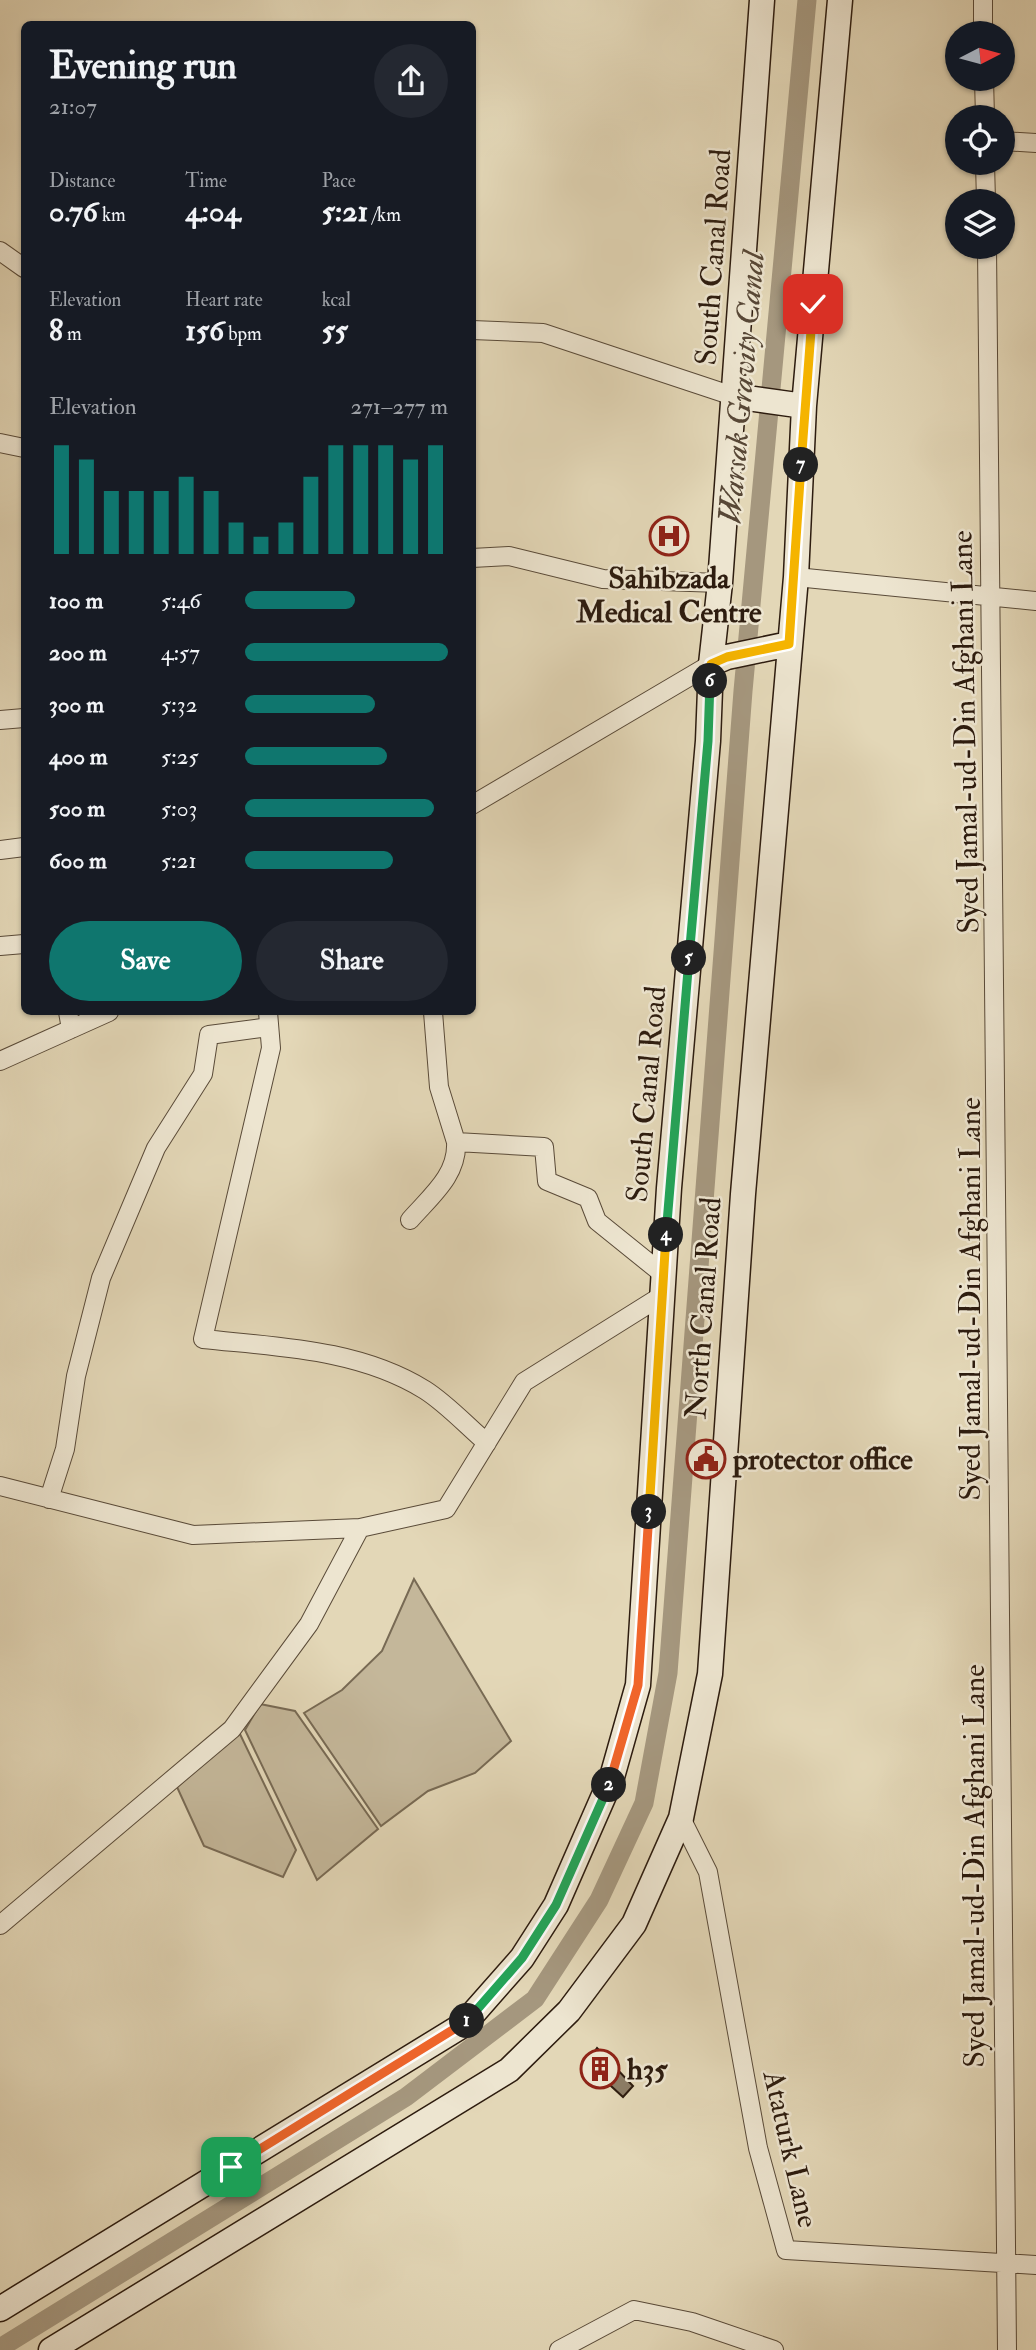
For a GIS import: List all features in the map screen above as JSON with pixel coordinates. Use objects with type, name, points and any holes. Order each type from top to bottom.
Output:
[{"type":"main road","name":"South Canal Road","points":[[0,2309],[463,2025],[522,1958],[556,1905],[612,1777],[638,1685],[664,1285],[708,741],[719,661],[720,583],[737,398],[762,0]]},
{"type":"main road","name":"North Canal Road","points":[[51,2350],[509,2070],[569,2011],[634,1924],[681,1818],[710,1674],[743,1194],[796,577],[804,406],[840,0]]},
{"type":"main road","points":[[737,398],[804,406]]},
{"type":"main road","points":[[719,661],[789,644]]},
{"type":"street","points":[[983,0],[983,21]]},
{"type":"street","points":[[1015,142],[1036,143]]},
{"type":"street","points":[[0,251],[21,266]]},
{"type":"street","name":"Syed Jamal-ud-Din Afghani Lane","points":[[987,259],[1007,2350]]},
{"type":"street","points":[[476,330],[543,333],[737,398]]},
{"type":"street","points":[[0,443],[21,447]]},
{"type":"street","points":[[476,558],[509,556],[603,579],[720,583]]},
{"type":"street","points":[[796,577],[1036,601]]},
{"type":"street","points":[[476,803],[719,661]]},
{"type":"street","points":[[0,720],[21,718]]},
{"type":"street","points":[[0,850],[21,847]]},
{"type":"street","points":[[0,946],[21,944]]},
{"type":"street","points":[[0,1061],[69,1020],[94,1015]]},
{"type":"street","points":[[410,1220],[450,1174],[457,1160],[456,1142],[439,1087],[433,1015]]},
{"type":"street","points":[[50,1499],[65,1449],[76,1376],[101,1278],[156,1148],[203,1074],[209,1035],[269,1019],[271,1048],[203,1339],[325,1353],[384,1369],[427,1391],[487,1443]]},
{"type":"street","points":[[0,1486],[193,1535],[360,1528],[446,1509],[524,1382],[664,1285],[597,1221],[588,1199],[547,1181],[544,1147],[456,1142]]},
{"type":"street","points":[[0,1925],[232,1729],[310,1624],[360,1528]]},
{"type":"street","name":"Ataturk Lane","points":[[681,1818],[708,1872],[758,2148],[786,2249],[1036,2265]]},
{"type":"street","points":[[559,2350],[634,2310],[692,2322],[774,2350]]},
{"type":"shaded area","points":[[414,1579],[511,1741],[475,1773],[428,1791],[381,1826],[304,1713],[342,1690],[382,1651]]},
{"type":"shaded area","points":[[260,1704],[295,1711],[378,1829],[317,1880],[245,1730]]},
{"type":"shaded area","points":[[239,1732],[296,1850],[283,1877],[204,1846],[177,1787]]},
{"type":"building","name":"h35","points":[[597,2048],[633,2086],[623,2097],[586,2063]]},
{"type":"waterway","name":"Warsak Gravity Canal","points":[[0,2348],[406,2097],[535,1999],[599,1900],[644,1803],[668,1673],[743,691],[807,0]]},
{"type":"place","name":"Sahibzada Medical Centre","points":[[669,536]]},
{"type":"place","name":"protector office","points":[[706,1459]]},
{"type":"place","name":"h35","points":[[600,2069]]},
{"type":"route","points":[[231,2167],[463,2025],[522,1958],[556,1905],[612,1777],[638,1685],[669,1188],[708,741],[711,664],[727,657],[789,644],[796,577],[804,406],[813,304]]}]
